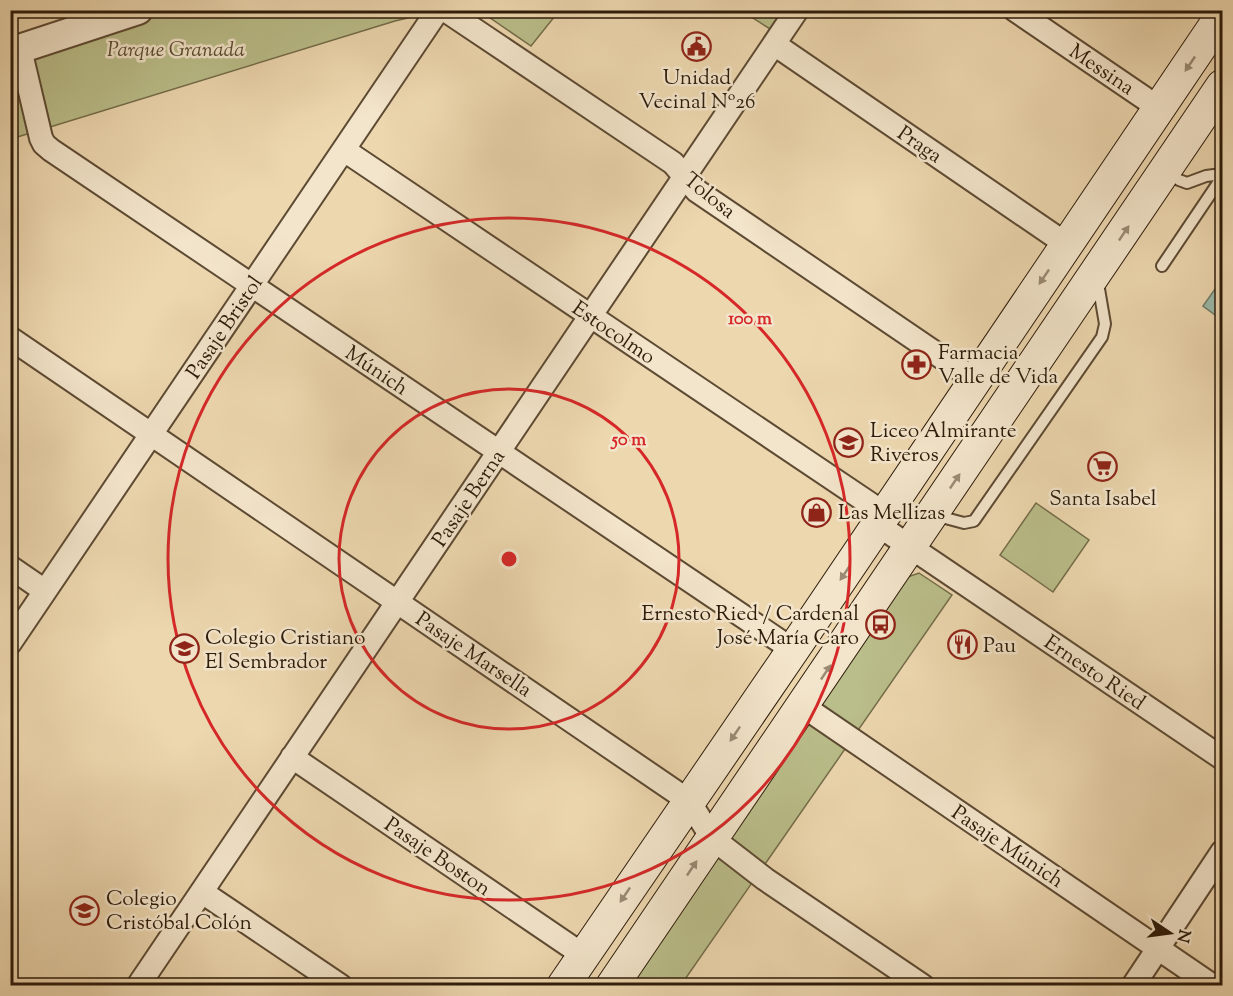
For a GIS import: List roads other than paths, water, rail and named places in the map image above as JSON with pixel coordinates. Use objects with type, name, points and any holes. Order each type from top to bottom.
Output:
[{"type":"main road","points":[[563,986],[1222,15]]},
{"type":"main road","points":[[622,982],[712,838],[1222,86]]},
{"type":"street","points":[[15,51],[138,10]]},
{"type":"street","name":"Pasaje Bristol","points":[[10,643],[438,10]]},
{"type":"street","name":"Tolosa","points":[[445,10],[673,163],[698,191],[975,381]]},
{"type":"street","name":"Pasaje Berna","points":[[138,986],[797,10]]},
{"type":"street","name":"Messina","points":[[1015,10],[1159,108]]},
{"type":"street","name":"Praga","points":[[774,44],[1066,244]]},
{"type":"street","name":"Múnich","points":[[15,51],[44,144],[793,650]]},
{"type":"street","name":"Estocolmo","points":[[344,150],[591,316],[881,519]]},
{"type":"street","name":"Pasaje Marsella","points":[[10,338],[689,801],[712,838],[765,879],[923,986]]},
{"type":"street","name":"Ernesto Ried","points":[[881,519],[911,547],[1222,758]]},
{"type":"street","points":[[10,567],[45,591]]},
{"type":"street","name":"Pasaje Múnich","points":[[803,706],[1213,986]]},
{"type":"street","name":"Pasaje Boston","points":[[292,758],[584,955]]},
{"type":"street","points":[[1132,986],[1222,852]]},
{"type":"street","points":[[202,892],[341,986]]},
{"type":"lane","points":[[1166,170],[1187,183],[1206,176],[1222,175]]},
{"type":"lane","points":[[1162,266],[1222,175]]},
{"type":"place","name":"Unidad Vecinal Nº26","points":[[697,46]]},
{"type":"place","name":"Farmacia Valle de Vida","points":[[917,364]]},
{"type":"place","name":"Liceo Almirante Riveros","points":[[849,442]]},
{"type":"place","name":"Santa Isabel","points":[[1103,467]]},
{"type":"place","name":"Las Mellizas","points":[[817,512]]},
{"type":"place","name":"Ernesto Ried / Cardenal José María Caro","points":[[880,625]]},
{"type":"place","name":"Pau","points":[[962,645]]},
{"type":"place","name":"Colegio Cristiano El Sembrador","points":[[184,649]]},
{"type":"place","name":"Colegio Cristóbal Colón","points":[[85,910]]},
{"type":"park label","name":"Parque Granada","points":[[176,49]]}]
